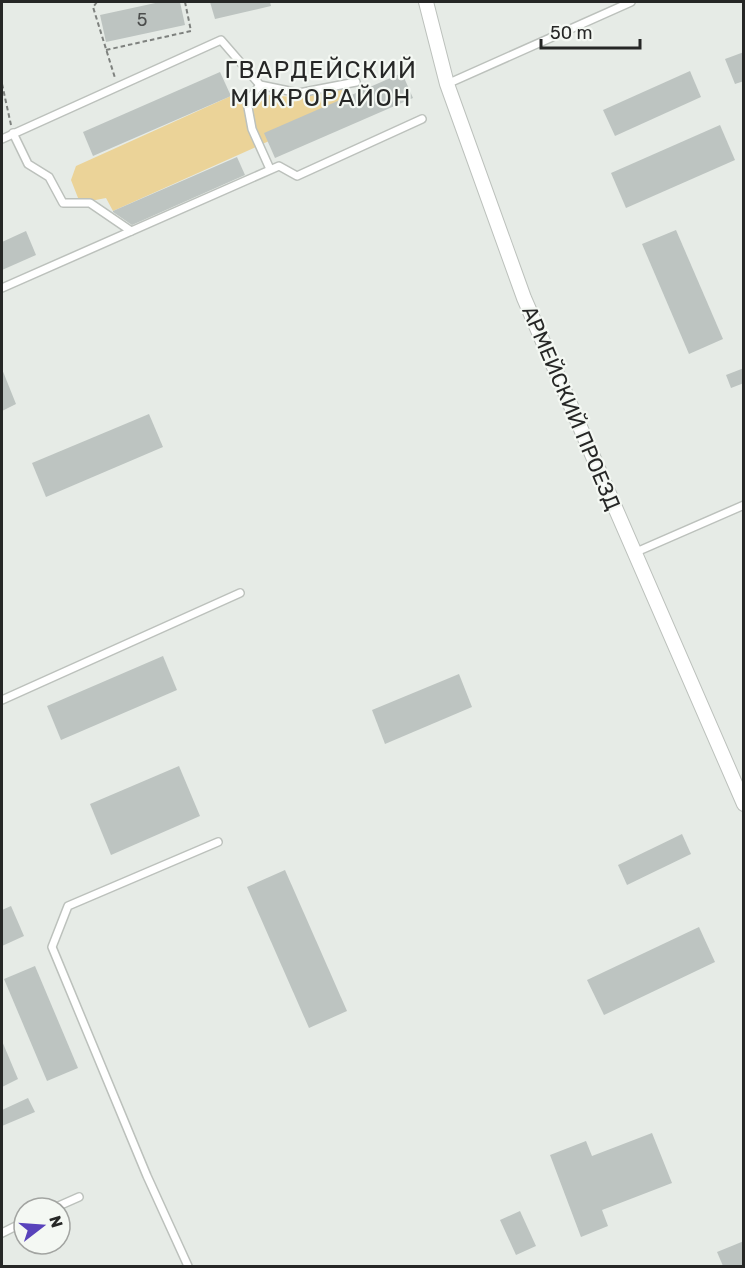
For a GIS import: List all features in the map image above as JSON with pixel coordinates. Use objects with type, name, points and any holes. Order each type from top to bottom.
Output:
[{"type":"street","name":"АРМЕЙСКИЙ ПРОЕЗД","points":[[426,2],[447,84],[524,298],[744,804]]},
{"type":"lane","points":[[447,84],[631,2]]},
{"type":"lane","points":[[2,139],[221,40],[260,85],[299,93],[356,82]]},
{"type":"lane","points":[[260,85],[247,102],[252,129],[270,170]]},
{"type":"lane","points":[[2,288],[279,166],[297,176],[422,119]]},
{"type":"lane","points":[[13,134],[28,165],[49,177],[63,203],[90,203],[131,231]]},
{"type":"lane","points":[[634,553],[744,505]]},
{"type":"lane","points":[[2,700],[240,593]]},
{"type":"lane","points":[[188,1266],[147,1176],[52,947],[68,906],[218,842]]},
{"type":"lane","points":[[72,1200],[79,1197]]},
{"type":"path","points":[[97,2],[93,7],[117,86]]},
{"type":"path","points":[[106,50],[191,31],[185,2]]},
{"type":"path","points":[[2,84],[13,134]]},
{"type":"shaded area","points":[[346,89],[354,103],[113,211],[106,198],[80,203],[71,180],[76,166],[231,96],[273,95],[299,98]]},
{"type":"building","points":[[160,2],[180,2],[185,25],[106,42],[100,15]]},
{"type":"building","points":[[210,2],[270,2],[271,6],[215,19]]},
{"type":"building","points":[[744,52],[744,81],[735,84],[725,59]]},
{"type":"building","points":[[690,71],[701,97],[615,136],[603,110]]},
{"type":"building","points":[[220,72],[231,96],[93,156],[83,132]]},
{"type":"building","points":[[402,73],[413,98],[275,158],[264,133]]},
{"type":"building","points":[[720,125],[735,160],[626,208],[611,173]]},
{"type":"building","points":[[237,157],[245,175],[132,225],[113,212],[113,211]]},
{"type":"building","points":[[676,230],[723,339],[689,354],[642,244]]},
{"type":"building","points":[[26,231],[36,255],[2,270],[2,242]]},
{"type":"building","points":[[744,368],[744,383],[731,388],[726,375]]},
{"type":"building","points":[[2,369],[16,404],[2,411]]},
{"type":"building","points":[[149,414],[163,447],[46,497],[32,463]]},
{"type":"building","points":[[163,656],[177,690],[61,740],[47,706]]},
{"type":"building","points":[[459,674],[472,707],[385,744],[372,710]]},
{"type":"building","points":[[179,766],[200,816],[111,855],[90,804]]},
{"type":"building","points":[[682,834],[691,854],[627,885],[618,865]]},
{"type":"building","points":[[285,870],[347,1011],[309,1028],[247,887]]},
{"type":"building","points":[[11,906],[24,936],[2,946],[2,910]]},
{"type":"building","points":[[699,927],[715,962],[604,1015],[587,980]]},
{"type":"building","points":[[35,966],[78,1068],[47,1081],[4,979]]},
{"type":"building","points":[[2,1041],[18,1079],[2,1087]]},
{"type":"building","points":[[28,1098],[35,1112],[2,1126],[2,1110]]},
{"type":"building","points":[[652,1133],[672,1183],[602,1210],[608,1226],[581,1237],[550,1155],[586,1141],[592,1156]]},
{"type":"building","points":[[520,1211],[536,1246],[516,1255],[500,1220]]},
{"type":"building","points":[[744,1241],[744,1266],[723,1266],[717,1252]]},
{"type":"district","name":"ГВАРДЕЙСКИЙ МИКРОРАЙОН","points":[[321,84]]}]
